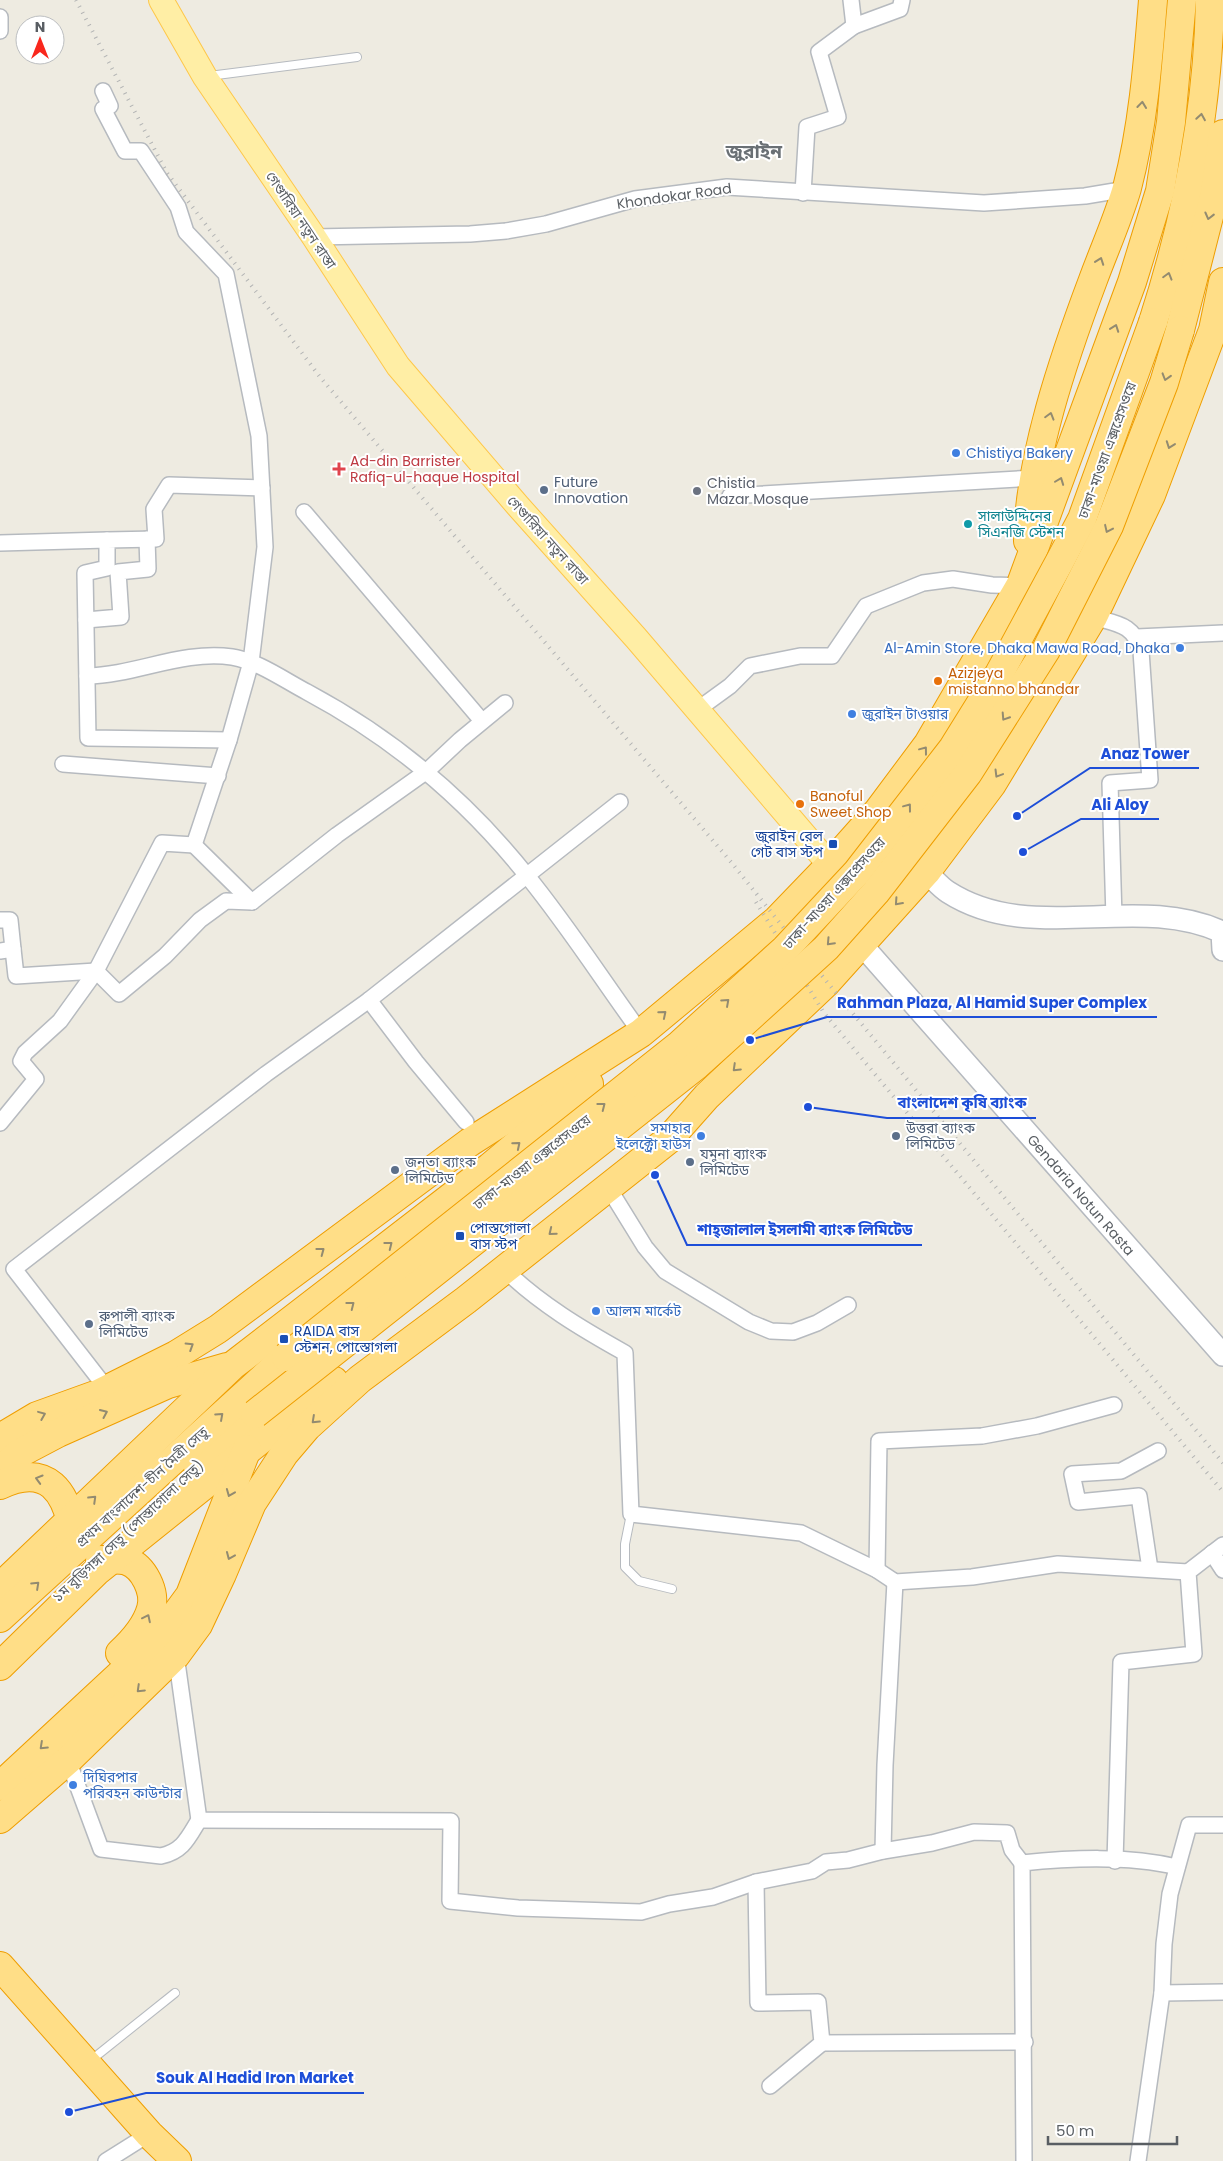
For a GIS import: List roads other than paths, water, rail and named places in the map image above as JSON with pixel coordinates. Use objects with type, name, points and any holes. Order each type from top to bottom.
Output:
[{"type":"highway","points":[[1024,576],[1034,478],[1043,440],[1083,307],[1127,188],[1139,130],[1152,0]]},
{"type":"highway","points":[[0,1438],[37,1416],[107,1389],[176,1355],[218,1329],[470,1142],[633,1039],[777,920],[878,811],[928,744],[1024,576],[1132,282],[1160,190],[1171,122],[1182,0]]},
{"type":"highway","name":"ঢাকা-মাওয়া এক্সপ্রেসওয়ে","points":[[286,1357],[678,1046],[785,949],[857,872],[953,748],[999,674],[1082,519],[1153,322],[1169,274],[1191,182],[1203,101],[1210,0]]},
{"type":"highway","name":"ঢাকা-মাওয়া এক্সপ্রেসওয়ে","points":[[255,1414],[698,1065],[826,948],[876,892],[968,773],[1046,650],[1109,526],[1161,392],[1180,330],[1215,193],[1223,134]]},
{"type":"highway","points":[[0,1820],[68,1760],[176,1655],[198,1625],[252,1503],[284,1454],[307,1428],[360,1379],[505,1270],[668,1140],[707,1096],[827,982],[926,872],[992,784],[1093,617],[1151,495],[1213,330],[1223,282]]},
{"type":"highway","points":[[0,1666],[85,1548],[232,1366],[490,1167],[610,1065],[633,1039]]},
{"type":"highway","points":[[0,1587],[85,1548],[248,1448],[592,1178],[690,1106],[707,1096]]},
{"type":"highway","points":[[0,1470],[20,1453],[168,1384],[232,1366],[286,1357]]},
{"type":"highway","name":"প্রথম বাংলাদেশ-চীন মৈত্রী সেতু","points":[[0,1618],[85,1548],[286,1357]]},
{"type":"highway","points":[[0,1786],[126,1669],[168,1625],[190,1595],[248,1448],[255,1414]]},
{"type":"highway","name":"১ম বুড়িগঙ্গা সেতু (পোস্তাগোলা সেতু)","points":[[0,1648],[85,1548],[255,1414]]},
{"type":"highway","points":[[0,1486],[14,1478],[27,1477],[39,1478],[54,1485],[62,1493],[85,1548]]},
{"type":"highway","points":[[0,1761],[124,1649],[145,1622],[151,1609],[152,1599],[145,1576],[140,1569],[127,1561],[85,1548]]},
{"type":"highway","points":[[1,1969],[150,2134],[177,2161]]},
{"type":"main road","name":"গেণ্ডারিয়া নতুন রাস্তা","points":[[161,0],[205,76],[314,237],[398,366],[830,865],[861,944]]},
{"type":"main road","points":[[830,865],[926,872],[946,892],[962,900],[1006,915],[1028,919],[1153,917],[1207,925],[1222,932],[1223,950]]},
{"type":"main road","name":"Gendaria Notun Rasta","points":[[861,944],[1223,1355]]},
{"type":"street","points":[[851,0],[854,26]]},
{"type":"street","points":[[803,193],[808,127],[838,117],[819,52],[854,26],[900,8],[902,0]]},
{"type":"street","points":[[0,17],[0,30]]},
{"type":"street","points":[[103,91],[110,106],[103,109],[125,150],[141,151],[178,207],[186,232],[226,274],[260,436],[265,547],[251,662],[218,776],[194,845]]},
{"type":"street","name":"Khondokar Road","points":[[314,237],[470,234],[506,231],[546,224],[635,199],[727,187],[984,203],[1085,196],[1127,188]]},
{"type":"street","points":[[730,496],[1034,478]]},
{"type":"street","points":[[0,543],[156,539],[154,509],[169,485],[262,488]]},
{"type":"street","points":[[304,512],[482,721]]},
{"type":"street","points":[[86,620],[121,617],[118,572],[148,569],[147,539]]},
{"type":"street","points":[[107,540],[107,568],[84,573],[88,738],[229,740]]},
{"type":"street","points":[[697,710],[730,686],[750,666],[800,656],[832,656],[866,606],[924,583],[953,579],[992,585],[1024,576],[1076,600],[1093,617],[1130,629],[1137,637],[1141,651],[1150,780],[1110,783],[1114,918]]},
{"type":"street","points":[[1137,637],[1223,633]]},
{"type":"street","points":[[87,676],[135,671],[171,660],[206,656],[233,657],[251,662],[337,708],[391,743],[427,771],[461,802],[528,876],[633,1039]]},
{"type":"street","points":[[0,920],[10,920],[6,950],[16,976],[96,971],[120,994],[165,956],[200,920],[226,901],[252,902],[336,835],[427,771],[482,721],[505,703]]},
{"type":"street","points":[[64,764],[218,776]]},
{"type":"street","points":[[107,1389],[14,1269],[266,1074],[369,1000],[620,802]]},
{"type":"street","points":[[0,1123],[36,1079],[21,1061],[25,1053],[60,1021],[96,971],[162,843],[194,845],[252,902]]},
{"type":"street","points":[[369,1000],[416,1062],[466,1122]]},
{"type":"street","points":[[608,1187],[645,1247],[665,1271],[749,1322],[771,1331],[793,1332],[817,1323],[848,1305]]},
{"type":"street","points":[[505,1270],[522,1287],[575,1325],[625,1353],[632,1514],[801,1533],[877,1570],[895,1582],[972,1577],[1058,1564],[1188,1572],[1218,1549],[1223,1570]]},
{"type":"street","points":[[877,1570],[879,1441],[982,1436],[1037,1426],[1114,1405]]},
{"type":"street","points":[[1150,1569],[1139,1496],[1078,1502],[1072,1474],[1121,1471],[1158,1451]]},
{"type":"street","points":[[1115,1861],[1121,1662],[1194,1654],[1188,1572]]},
{"type":"street","points":[[884,1851],[895,1582]]},
{"type":"street","points":[[68,1760],[100,1849],[161,1856],[180,1849],[200,1820],[176,1655]]},
{"type":"street","points":[[200,1820],[451,1821],[450,1901],[518,1908],[641,1912],[668,1904],[713,1897],[756,1882],[812,1871],[826,1862],[848,1860],[884,1851],[932,1843],[974,1832],[1007,1834],[1012,1850],[1022,1863],[1025,2042],[1024,2161]]},
{"type":"street","points":[[1138,2161],[1162,1993],[1169,1902],[1176,1867],[1190,1825],[1223,1825]]},
{"type":"street","points":[[1022,1863],[1115,1861],[1160,1863],[1176,1867]]},
{"type":"street","points":[[756,1882],[758,2003],[818,2002],[822,2043]]},
{"type":"street","points":[[1162,1993],[1223,1992]]},
{"type":"street","points":[[770,2086],[822,2043],[1025,2042]]},
{"type":"street","points":[[106,2161],[150,2134]]},
{"type":"lane","points":[[205,76],[357,56]]},
{"type":"lane","points":[[632,1514],[625,1544],[625,1567],[639,1581],[672,1589]]},
{"type":"lane","points":[[86,2064],[175,1993]]},
{"type":"railway","points":[[76,0],[167,173],[320,377],[731,862],[827,982],[1223,1463]]},
{"type":"railway","points":[[756,902],[824,1013],[1223,1492]]},
{"type":"place","name":"Chistiya Bakery","points":[[956,453]]},
{"type":"place","name":"Ad-din Barrister Rafiq-ul-haque Hospital","points":[[339,469]]},
{"type":"place","name":"Future Innovation","points":[[544,490]]},
{"type":"place","name":"Chistia Mazar Mosque","points":[[697,491]]},
{"type":"place","name":"সালাউদ্দিনের সিএনজি স্টেশন","points":[[968,524]]},
{"type":"place","name":"Al-Amin Store, Dhaka Mawa Road, Dhaka","points":[[1180,648]]},
{"type":"place","name":"Azizjeya mistanno bhandar","points":[[938,681]]},
{"type":"place","name":"জুরাইন টাওয়ার","points":[[852,714]]},
{"type":"place","name":"Banoful Sweet Shop","points":[[800,804]]},
{"type":"place","name":"Anaz Tower","points":[[1017,816]]},
{"type":"place","name":"জুরাইন রেল গেট বাস স্টপ","points":[[833,844]]},
{"type":"place","name":"Ali Aloy","points":[[1023,852]]},
{"type":"place","name":"Rahman Plaza, Al Hamid Super Complex","points":[[750,1040]]},
{"type":"place","name":"বাংলাদেশ কৃষি ব্যাংক","points":[[808,1107]]},
{"type":"place","name":"সমাহার ইলেক্ট্রো হাউস","points":[[701,1136]]},
{"type":"place","name":"উত্তরা ব্যাংক লিমিটেড","points":[[896,1136]]},
{"type":"place","name":"যমুনা ব্যাংক লিমিটেড","points":[[690,1162]]},
{"type":"place","name":"জনতা ব্যাংক লিমিটেড","points":[[395,1170]]},
{"type":"place","name":"শাহ্জালাল ইসলামী ব্যাংক লিমিটেড","points":[[655,1175]]},
{"type":"place","name":"পোস্তগোলা বাস স্টপ","points":[[460,1236]]},
{"type":"place","name":"আলম মার্কেট","points":[[596,1311]]},
{"type":"place","name":"রুপালী ব্যাংক লিমিটেড","points":[[89,1324]]},
{"type":"place","name":"RAIDA বাস স্টেশন, পোস্তোগলা","points":[[284,1339]]},
{"type":"place","name":"দিঘিরপার পরিবহন কাউন্টার","points":[[73,1785]]},
{"type":"place","name":"Souk Al Hadid Iron Market","points":[[69,2112]]},
{"type":"district","name":"জুরাইন","points":[[754,151]]}]
